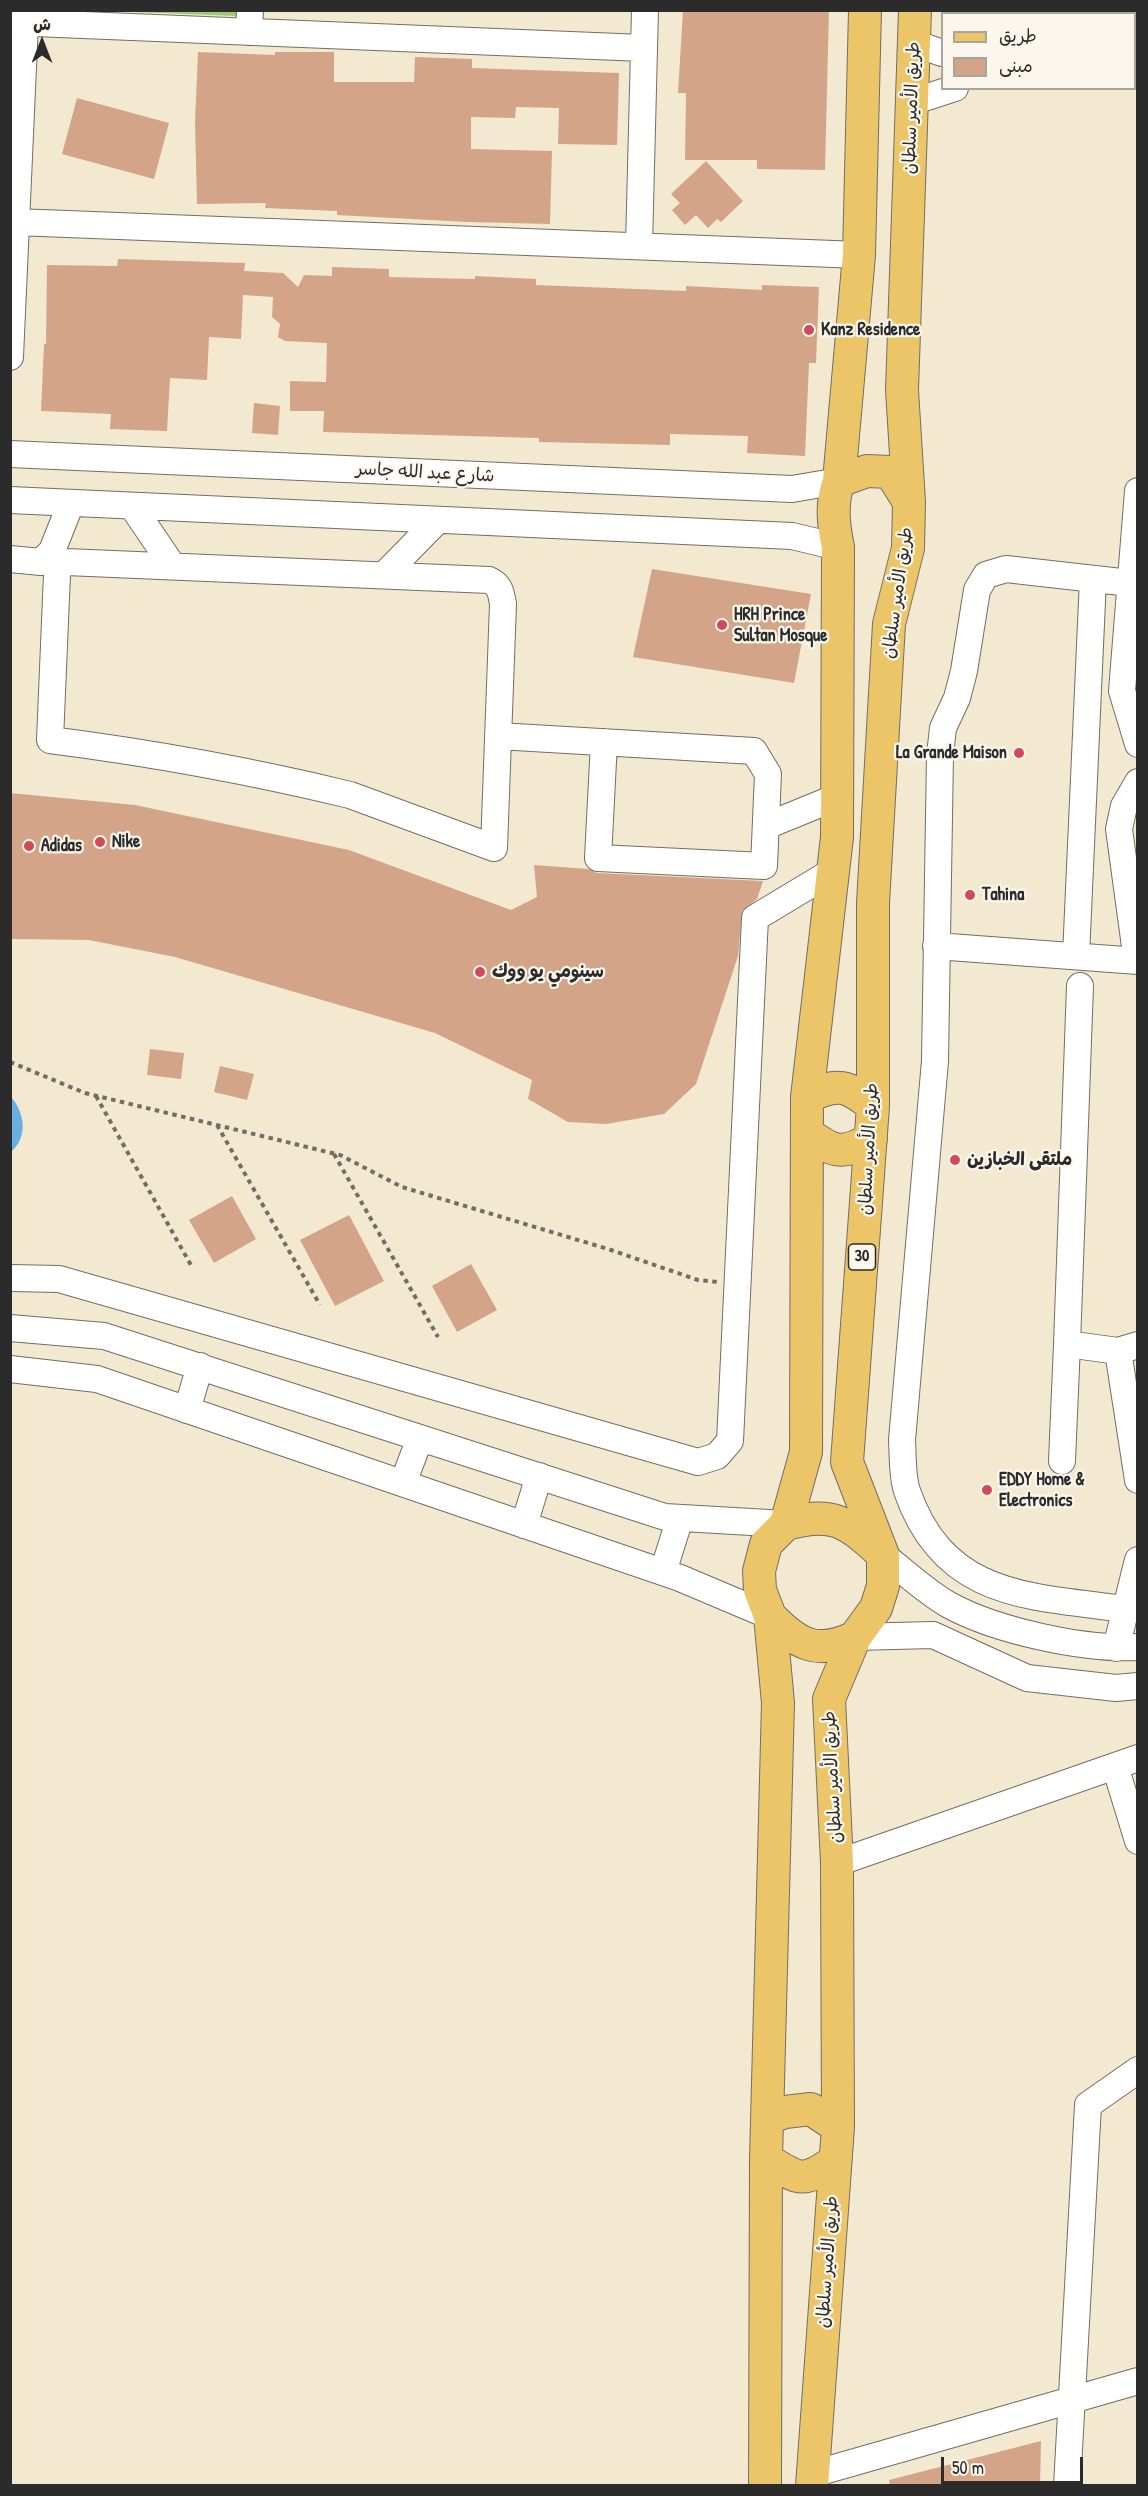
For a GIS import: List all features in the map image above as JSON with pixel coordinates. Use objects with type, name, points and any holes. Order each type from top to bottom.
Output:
[{"type":"main road","points":[[786,1524],[806,1452],[807,1096],[837,837],[838,547],[833,526],[833,497],[839,481],[859,255],[865,10]]},
{"type":"main road","name":"طريق الأمير سلطان","points":[[812,2480],[838,2127],[837,1863],[829,1699],[855,1638],[876,1608],[883,1586],[883,1555],[847,1461],[873,1106],[873,903],[889,624],[908,548],[909,502],[902,390],[912,102],[928,48],[915,10]]},
{"type":"main road","points":[[839,481],[867,471],[890,472],[909,502]]},
{"type":"main road","points":[[807,1096],[826,1088],[852,1089],[873,1106]]},
{"type":"main road","points":[[807,1133],[828,1148],[851,1150],[871,1139]]},
{"type":"main road","points":[[765,2486],[766,2159],[777,1703],[770,1616],[760,1590],[759,1571],[766,1544],[786,1524],[809,1517],[831,1519],[854,1528],[883,1555]]},
{"type":"main road","points":[[770,1616],[787,1633],[804,1644],[821,1647],[839,1645],[855,1638]]},
{"type":"main road","points":[[767,2118],[785,2112],[811,2109],[838,2127]]},
{"type":"main road","points":[[766,2159],[792,2175],[812,2176],[835,2161]]},
{"type":"street","points":[[639,246],[645,10]]},
{"type":"street","points":[[10,357],[16,222],[18,22],[249,21],[643,48]]},
{"type":"street","points":[[912,102],[949,90]]},
{"type":"street","points":[[16,222],[859,255]]},
{"type":"street","name":"شارع عبد الله جاسر","points":[[10,454],[792,489],[839,481]]},
{"type":"street","points":[[1137,491],[1122,692],[1137,744]]},
{"type":"street","points":[[10,500],[792,536],[838,547]]},
{"type":"street","points":[[10,559],[41,562],[52,551],[71,503]]},
{"type":"street","points":[[132,506],[172,566]]},
{"type":"street","points":[[384,575],[438,520]]},
{"type":"street","points":[[66,562],[172,566],[489,580],[495,583],[501,591],[503,604],[494,848],[359,798],[330,790],[249,771],[50,740],[57,574],[60,566],[66,562]]},
{"type":"street","points":[[1124,1609],[1027,1596],[980,1581],[948,1559],[923,1526],[906,1489],[902,1440],[935,1061],[942,737],[943,728],[957,698],[964,672],[977,590],[986,575],[1006,569],[1130,584]]},
{"type":"street","points":[[1076,956],[1093,579]]},
{"type":"street","points":[[498,736],[604,742],[753,751],[768,774],[764,866],[598,858],[604,742]]},
{"type":"street","points":[[936,946],[1137,961],[1119,829],[1124,806],[1137,782]]},
{"type":"street","points":[[766,826],[837,797]]},
{"type":"street","points":[[10,1278],[59,1279],[698,1462],[717,1456],[730,1441],[755,918],[833,871]]},
{"type":"street","points":[[1062,1461],[1080,986]]},
{"type":"street","points":[[10,1328],[104,1336],[665,1517],[786,1524]]},
{"type":"street","points":[[1067,1344],[1128,1348],[1137,1480]]},
{"type":"street","points":[[187,1410],[200,1366]]},
{"type":"street","points":[[10,1369],[97,1379],[663,1572],[770,1616]]},
{"type":"street","points":[[403,1483],[420,1438]]},
{"type":"street","points":[[524,1525],[540,1476]]},
{"type":"street","points":[[663,1572],[680,1518]]},
{"type":"street","points":[[883,1555],[949,1605],[1017,1633],[1127,1647],[1124,1609],[1137,1560]]},
{"type":"street","points":[[855,1638],[933,1635],[1027,1678],[1116,1688],[1137,1686]]},
{"type":"street","points":[[837,1863],[1126,1762],[1137,1841]]},
{"type":"street","points":[[1067,2486],[1088,2105],[1137,2070]]},
{"type":"street","points":[[812,2480],[1137,2381]]},
{"type":"path","points":[[10,1062],[96,1095],[334,1154],[402,1187],[608,1249],[698,1280],[738,1284]]},
{"type":"path","points":[[96,1095],[192,1268]]},
{"type":"path","points":[[216,1124],[320,1305]]},
{"type":"path","points":[[334,1154],[438,1337]]},
{"type":"green space","points":[[107,10],[237,10],[237,16],[107,11]]},
{"type":"water","points":[[11,1097],[22,1117],[23,1125],[20,1139],[11,1152]]},
{"type":"building","points":[[683,10],[829,10],[825,170],[757,169],[757,160],[685,160],[686,93],[678,93]]},
{"type":"building","points":[[198,52],[275,55],[275,52],[334,52],[334,82],[414,82],[415,57],[472,59],[472,68],[619,73],[617,145],[558,144],[559,108],[516,107],[515,118],[471,117],[471,149],[552,151],[550,224],[337,215],[337,211],[265,208],[266,203],[197,204],[195,122]]},
{"type":"building","points":[[77,98],[169,123],[154,179],[62,154]]},
{"type":"building","points":[[706,161],[743,201],[721,222],[717,219],[708,228],[696,215],[685,225],[672,210],[680,203],[671,194]]},
{"type":"building","points":[[118,259],[245,263],[244,271],[283,273],[298,287],[304,275],[332,276],[332,267],[389,269],[389,277],[475,279],[475,276],[536,279],[536,285],[686,291],[686,286],[762,290],[762,285],[819,287],[816,363],[809,363],[805,456],[747,453],[748,436],[670,434],[670,445],[539,442],[539,438],[323,432],[324,411],[290,411],[290,381],[326,382],[327,343],[285,341],[278,337],[280,324],[272,317],[273,297],[243,295],[241,339],[209,337],[207,380],[170,378],[167,431],[110,429],[111,414],[41,411],[44,344],[46,344],[47,265],[117,266]]},
{"type":"building","points":[[254,403],[280,406],[278,435],[252,433]]},
{"type":"building","name":"HRH Prince Sultan Mosque","points":[[652,569],[811,594],[794,683],[633,657]]},
{"type":"building","name":"سينومي يو ووك","points":[[10,793],[135,805],[349,850],[511,910],[537,897],[534,865],[588,869],[597,873],[763,881],[757,899],[742,911],[738,956],[696,1084],[664,1114],[606,1124],[568,1122],[528,1099],[532,1080],[435,1033],[175,957],[89,940],[10,939]]},
{"type":"building","points":[[150,1049],[184,1053],[181,1079],[147,1075]]},
{"type":"building","points":[[220,1066],[254,1074],[247,1100],[214,1092]]},
{"type":"building","points":[[232,1196],[256,1239],[214,1263],[189,1220]]},
{"type":"building","points":[[349,1215],[384,1281],[335,1306],[300,1240]]},
{"type":"building","points":[[471,1264],[497,1310],[457,1332],[432,1286]]},
{"type":"building","points":[[1041,2441],[1040,2486],[890,2486],[889,2480]]},
{"type":"place","name":"Kanz Residence","points":[[809,330]]},
{"type":"place","name":"HRH Prince Sultan Mosque","points":[[722,625]]},
{"type":"place","name":"La Grande Maison","points":[[1019,753]]},
{"type":"place","name":"Nike","points":[[100,842]]},
{"type":"place","name":"Adidas","points":[[29,846]]},
{"type":"place","name":"Tahina","points":[[970,895]]},
{"type":"place","name":"سينومي يو ووك","points":[[480,972]]},
{"type":"place","name":"ملتقى الخبازين","points":[[955,1160]]},
{"type":"place","name":"EDDY Home & Electronics","points":[[987,1490]]}]
